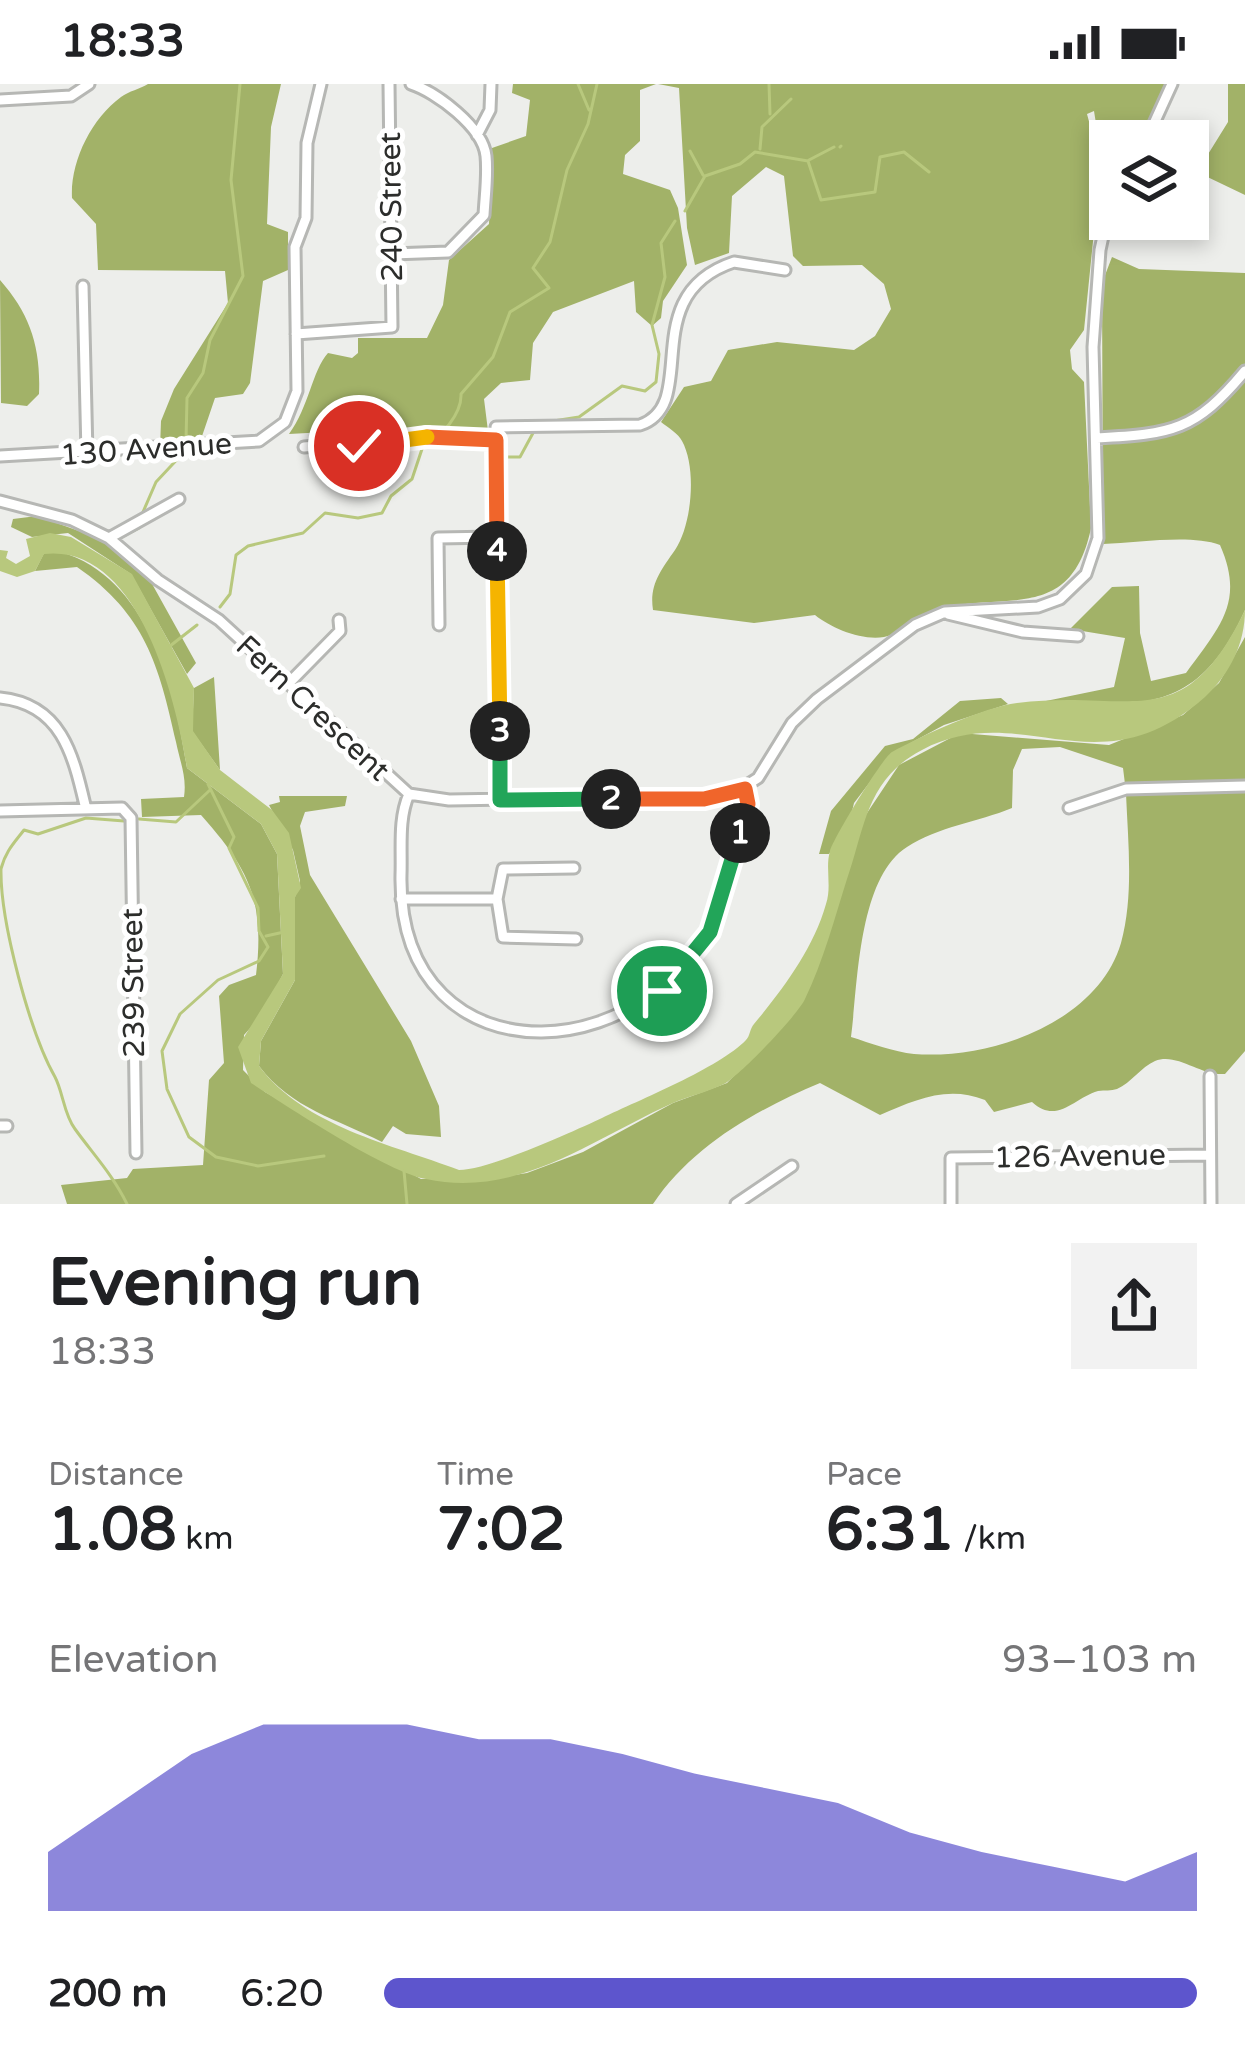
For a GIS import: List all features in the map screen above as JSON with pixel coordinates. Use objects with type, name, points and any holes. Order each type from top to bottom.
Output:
[{"type":"street","points":[[0,100],[71,96],[89,84]]},
{"type":"street","points":[[296,334],[295,248],[306,218],[307,143],[321,84]]},
{"type":"street","name":"240 Street","points":[[296,334],[391,329],[389,84]]},
{"type":"street","points":[[392,254],[448,252],[484,215],[486,151],[477,135],[426,86],[411,84]]},
{"type":"street","points":[[477,135],[490,110],[491,84]]},
{"type":"street","points":[[1156,120],[1172,84]]},
{"type":"street","name":"Fern Crescent","points":[[0,501],[72,520],[112,541],[219,620],[409,794],[402,812],[404,933],[417,964],[462,1012],[511,1028],[602,1023],[662,991],[700,950],[724,894],[748,804],[745,789],[792,723],[817,699],[892,641],[945,612],[1038,607],[1076,588],[1097,546],[1093,347],[1102,240]]},
{"type":"street","points":[[500,800],[496,427],[640,425],[654,420],[670,396],[674,325],[696,285],[734,262],[785,270]]},
{"type":"street","points":[[83,286],[87,454]]},
{"type":"street","name":"130 Avenue","points":[[0,456],[259,441],[285,422],[297,392],[296,334]]},
{"type":"street","points":[[1096,438],[1167,434],[1188,426],[1216,405],[1245,370]]},
{"type":"street","points":[[304,447],[442,438],[496,440]]},
{"type":"street","points":[[112,541],[178,499]]},
{"type":"street","points":[[439,625],[438,538],[496,537]]},
{"type":"street","points":[[945,612],[958,620],[1023,632],[1078,636]]},
{"type":"street","points":[[289,683],[340,631],[339,620]]},
{"type":"street","points":[[0,698],[45,713],[70,745],[85,805],[0,811]]},
{"type":"street","points":[[1069,808],[1126,789],[1245,786]]},
{"type":"street","points":[[409,794],[433,800],[704,799],[745,789]]},
{"type":"street","name":"239 Street","points":[[85,805],[129,813],[136,1153]]},
{"type":"street","points":[[574,868],[503,869],[497,899],[503,938],[576,939]]},
{"type":"street","points":[[401,899],[497,899]]},
{"type":"street","points":[[1210,1076],[1211,1204]]},
{"type":"street","name":"126 Avenue","points":[[951,1204],[951,1158],[1210,1155]]},
{"type":"street","points":[[736,1204],[792,1166]]},
{"type":"shaded area","points":[[148,84],[281,84],[271,127],[267,224],[288,232],[288,270],[263,281],[250,383],[243,394],[215,398],[199,445],[160,448],[161,421],[174,389],[228,303],[225,271],[98,270],[96,224],[72,198],[79,156],[92,129],[121,97]]},
{"type":"shaded area","points":[[513,84],[656,84],[640,90],[640,141],[625,155],[623,174],[670,190],[678,208],[687,265],[663,301],[661,318],[652,326],[636,312],[634,281],[553,312],[533,343],[530,380],[501,383],[484,399],[488,431],[382,439],[375,420],[349,413],[328,423],[326,432],[289,434],[328,353],[352,358],[358,353],[358,338],[427,338],[443,305],[449,260],[489,224],[492,148],[526,136],[530,100],[512,93]]},
{"type":"shaded area","points":[[658,84],[1168,84],[1150,120],[1095,120],[1094,111],[1087,114],[1089,240],[1093,240],[1084,330],[1070,350],[1072,369],[1084,382],[1091,528],[1082,557],[1070,577],[1054,590],[1036,597],[943,607],[892,635],[875,638],[847,632],[815,615],[754,623],[653,610],[655,585],[681,539],[689,512],[687,452],[678,436],[661,422],[684,387],[711,381],[728,350],[777,342],[854,350],[875,336],[891,309],[884,284],[862,265],[803,266],[793,256],[784,176],[766,167],[732,196],[729,253],[695,265],[687,228],[679,88]]},
{"type":"shaded area","points":[[1228,84],[1245,84],[1245,195],[1209,178],[1209,153],[1228,122]]},
{"type":"shaded area","points":[[1112,257],[1139,269],[1245,273],[1245,610],[1208,668],[1187,686],[1139,702],[1041,702],[1114,687],[1125,638],[1070,629],[1112,587],[1139,586],[1140,633],[1151,681],[1186,673],[1218,627],[1229,598],[1230,582],[1220,545],[1179,540],[1103,544],[1102,283]]},
{"type":"shaded area","points":[[0,280],[26,319],[35,346],[39,394],[27,406],[1,403]]},
{"type":"shaded area","points":[[37,516],[104,540],[151,582],[196,663],[187,674],[131,574],[68,533],[32,537],[11,527],[13,519]]},
{"type":"shaded area","points":[[50,533],[71,537],[132,574],[194,688],[193,731],[220,770],[272,810],[289,833],[301,888],[295,897],[295,980],[261,1041],[259,1066],[278,1087],[325,1119],[459,1170],[509,1157],[588,1124],[698,1072],[746,1040],[813,937],[828,897],[833,844],[892,752],[953,723],[1017,703],[1150,700],[1175,693],[1199,677],[1222,651],[1245,610],[1239,646],[1222,678],[1205,697],[1166,725],[1129,738],[1094,742],[993,733],[958,736],[903,762],[870,806],[805,999],[743,1069],[724,1084],[673,1103],[555,1162],[493,1180],[460,1183],[426,1179],[387,1164],[251,1083],[238,1047],[283,974],[277,854],[261,824],[187,768],[173,704],[147,631],[105,573],[77,557],[44,554],[35,571],[17,577],[0,571],[0,550],[8,551],[6,558],[16,564],[30,556],[26,539]]},
{"type":"shaded area","points":[[61,552],[91,566],[136,611],[165,672],[187,768],[261,824],[277,854],[283,974],[263,1014],[244,1035],[243,1070],[265,1092],[421,1179],[490,1179],[527,1173],[583,1152],[673,1103],[727,1083],[789,1019],[827,938],[859,825],[899,765],[960,733],[1109,745],[1183,715],[1219,683],[1245,637],[1245,781],[1125,784],[1123,768],[1060,747],[1022,749],[1013,770],[1012,808],[919,840],[891,862],[879,882],[863,934],[851,1037],[906,1053],[944,1054],[1007,1042],[1066,1014],[1109,971],[1121,943],[1129,887],[1126,794],[1245,790],[1245,1051],[1225,1074],[1172,1060],[1155,1061],[1117,1089],[1098,1091],[1049,1111],[1032,1102],[994,1112],[985,1100],[944,1094],[880,1115],[820,1083],[772,1105],[706,1147],[653,1204],[67,1204],[61,1185],[127,1178],[133,1169],[203,1165],[209,1080],[224,1063],[219,996],[229,985],[256,975],[258,926],[242,870],[201,815],[142,817],[141,799],[184,797],[183,769],[163,689],[134,623],[100,585],[77,567],[35,571],[44,553]]},
{"type":"shaded area","points":[[214,677],[220,770],[192,731],[194,688]]},
{"type":"shaded area","points":[[1001,698],[1008,704],[944,725],[892,753],[854,803],[849,824],[829,854],[819,854],[831,811],[885,746],[913,739],[960,701]]},
{"type":"shaded area","points":[[279,796],[347,796],[345,806],[305,812],[300,826],[310,875],[411,1041],[439,1106],[441,1137],[406,1134],[393,1126],[382,1142],[301,1103],[259,1066],[261,1041],[295,980],[295,897],[300,881],[293,850],[269,805],[280,802]]},
{"type":"waterway","points":[[186,441],[187,398],[203,373],[210,340],[243,276],[231,180],[240,84]]},
{"type":"waterway","points":[[578,84],[589,110]]},
{"type":"waterway","points":[[220,607],[230,594],[236,555],[248,546],[303,533],[325,513],[358,518],[382,513],[391,496],[412,479],[423,446],[449,425],[461,394],[493,357],[510,312],[549,288],[533,268],[550,242],[567,170],[588,124],[597,84]]},
{"type":"waterway","points":[[769,84],[770,114]]},
{"type":"waterway","points":[[760,149],[762,127],[791,99]]},
{"type":"waterway","points":[[809,160],[834,147]]},
{"type":"waterway","points":[[690,151],[703,175]]},
{"type":"waterway","points":[[685,211],[705,176],[740,164],[755,152],[808,161],[821,200],[875,192],[880,157],[904,152],[929,172]]},
{"type":"waterway","points":[[547,422],[579,417],[622,386],[645,391],[656,382],[659,354],[652,325],[665,277],[661,243],[675,221]]},
{"type":"waterway","points":[[501,457],[520,457],[533,433]]},
{"type":"waterway","points":[[143,512],[156,482],[185,451]]},
{"type":"waterway","points":[[118,539],[139,528]]},
{"type":"waterway","points":[[170,646],[197,625]]},
{"type":"waterway","points":[[208,784],[234,837],[229,848],[258,908],[259,931],[268,947],[259,961],[218,980],[180,1014],[162,1051],[167,1089],[189,1137],[216,1157],[258,1166],[324,1156]]},
{"type":"waterway","points":[[139,819],[176,822],[210,790]]},
{"type":"waterway","points":[[124,821],[86,818],[38,834],[24,830],[1,869],[11,946],[45,1058],[71,1123],[127,1204]]},
{"type":"waterway","points":[[266,936],[284,932]]},
{"type":"waterway","points":[[404,1171],[407,1204]]},
{"type":"route","points":[[359,446],[433,436],[496,440],[500,800],[704,799],[745,789],[748,804],[710,932],[700,950],[662,991]]}]
